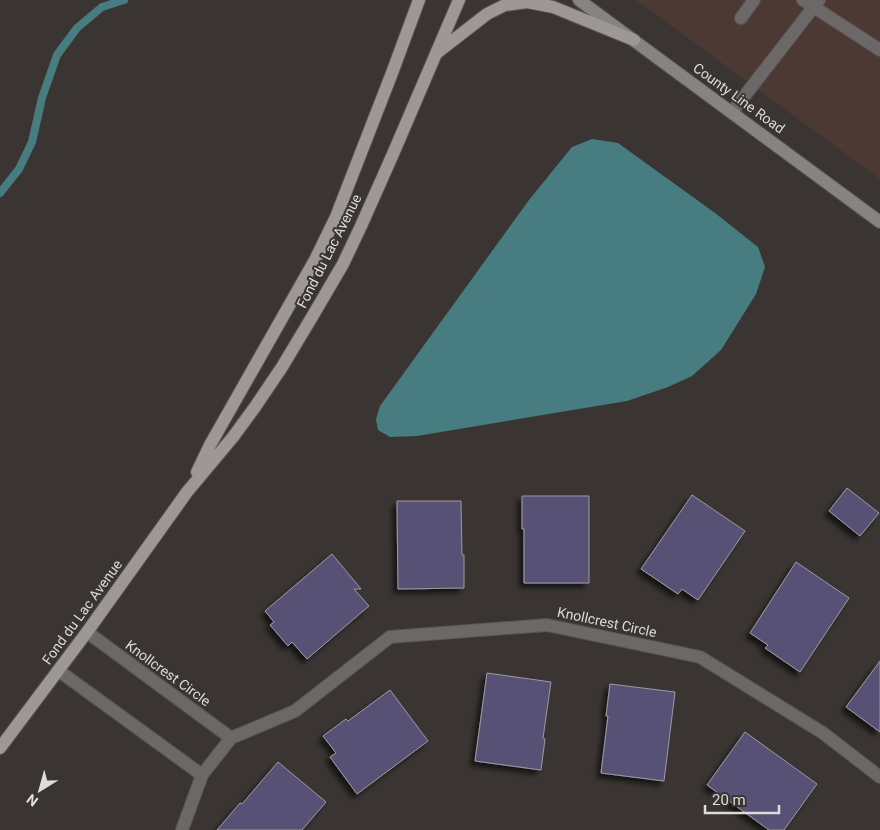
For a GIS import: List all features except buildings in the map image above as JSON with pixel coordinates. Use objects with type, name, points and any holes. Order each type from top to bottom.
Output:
[{"type":"main road","name":"Fond du Lac Avenue","points":[[186,492],[315,260],[336,217],[418,0]]},
{"type":"main road","name":"Fond du Lac Avenue","points":[[0,748],[87,632],[186,492],[232,437],[282,367],[343,264],[459,0]]},
{"type":"main road","name":"County Line Road","points":[[579,0],[880,222]]},
{"type":"main road","points":[[436,54],[487,14],[505,5],[527,2],[553,7],[634,40]]},
{"type":"street","points":[[741,18],[754,0]]},
{"type":"street","points":[[732,112],[812,2],[880,50]]},
{"type":"street","name":"Knollcrest Circle","points":[[182,830],[202,775],[231,738],[295,711],[390,637],[547,625],[700,657],[823,733],[880,778]]},
{"type":"street","name":"Knollcrest Circle","points":[[87,632],[231,738]]},
{"type":"street","points":[[59,670],[202,775]]},
{"type":"shaded area","points":[[636,0],[880,0],[880,179]]},
{"type":"water","points":[[592,139],[618,143],[715,213],[758,247],[765,267],[756,294],[721,350],[692,376],[668,387],[627,401],[417,436],[390,437],[378,430],[376,419],[380,406],[529,200],[572,147]]},
{"type":"waterway","points":[[0,193],[19,169],[32,142],[42,98],[57,55],[77,28],[102,7],[124,0]]}]
